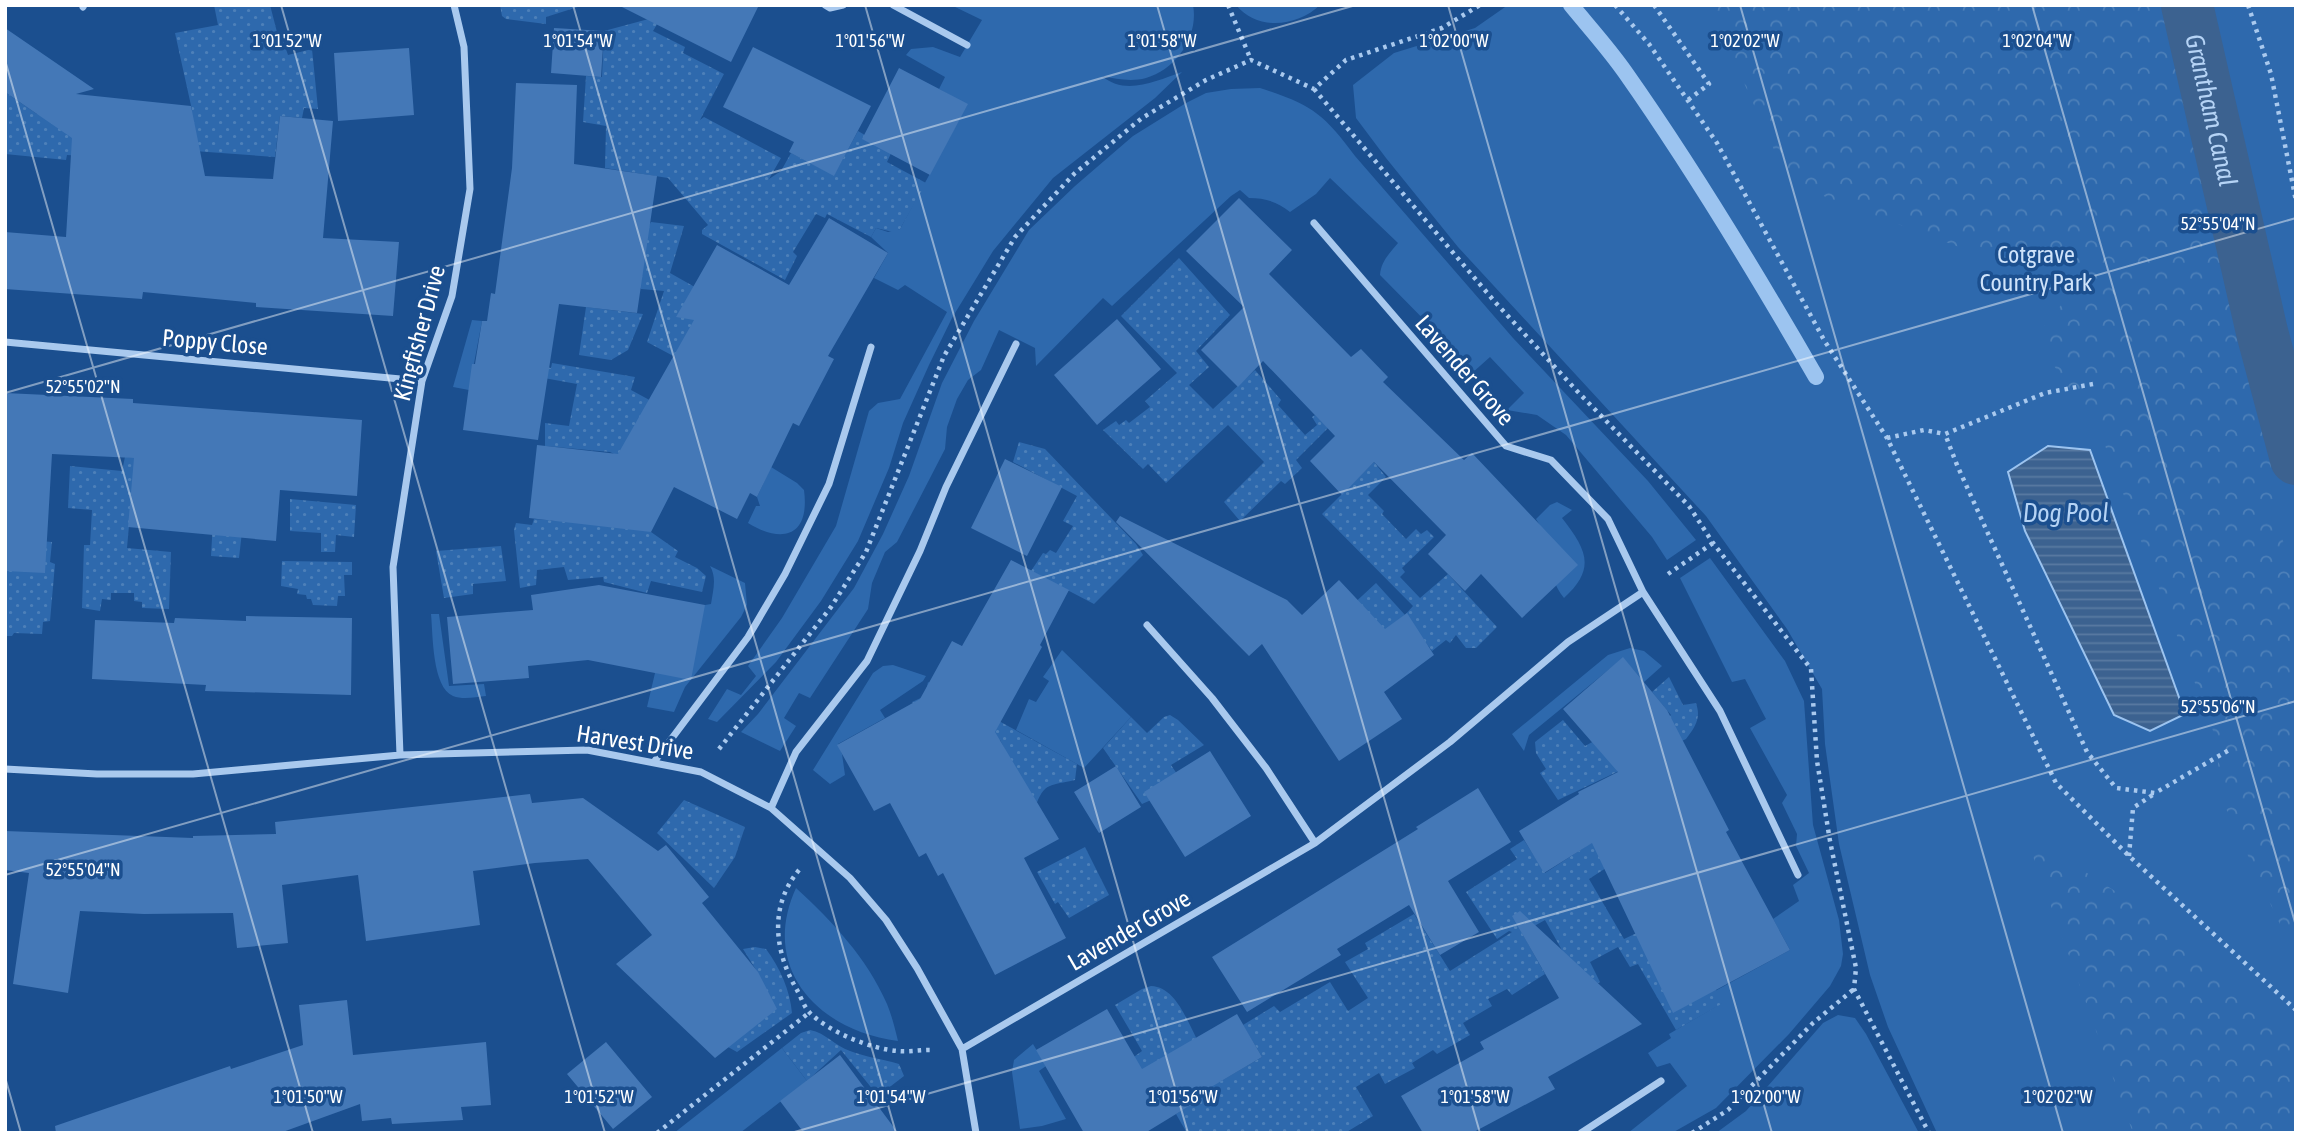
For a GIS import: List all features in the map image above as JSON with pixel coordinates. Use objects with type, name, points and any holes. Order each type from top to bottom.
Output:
[{"type":"street","name":"Kingfisher Drive","points":[[400,755],[393,567],[422,381],[452,296],[470,189],[464,47],[454,5]]},
{"type":"street","points":[[825,5],[830,8],[843,5]]},
{"type":"street","points":[[893,5],[967,45]]},
{"type":"street","name":"Lavender Grove","points":[[1314,223],[1506,446],[1551,460],[1608,519],[1643,592],[1720,711],[1798,875]]},
{"type":"street","name":"Poppy Close","points":[[5,342],[422,381]]},
{"type":"street","points":[[771,808],[796,752],[867,661],[1016,344]]},
{"type":"street","points":[[654,762],[748,637],[785,574],[829,484],[871,347]]},
{"type":"street","name":"Lavender Grove","points":[[962,1049],[1315,843],[1450,742],[1568,642],[1643,592]]},
{"type":"street","points":[[1147,625],[1220,708],[1266,768],[1315,843]]},
{"type":"street","name":"Harvest Drive","points":[[5,769],[97,774],[193,774],[400,755],[587,750],[701,772],[771,808],[850,878],[886,920],[917,968],[962,1049],[976,1133]]},
{"type":"street","points":[[1581,1133],[1661,1081]]},
{"type":"path","points":[[1228,5],[1251,60],[1314,89],[1346,60],[1442,28],[1480,5]]},
{"type":"path","points":[[1615,5],[1649,44],[1717,143],[1825,340],[1887,438],[2056,782],[2129,856],[2296,1010]]},
{"type":"path","points":[[1654,5],[1709,84],[1688,100]]},
{"type":"path","points":[[2248,5],[2271,74],[2296,201]]},
{"type":"path","points":[[701,772],[831,607],[866,552],[944,356],[1015,237],[1075,173],[1142,118],[1206,80],[1251,60]]},
{"type":"path","points":[[1887,438],[1924,430],[1945,434],[2045,393],[2093,384]]},
{"type":"path","points":[[1945,434],[1956,465],[2087,752],[2116,788],[2155,793]]},
{"type":"path","points":[[1643,592],[1713,543]]},
{"type":"path","points":[[2129,856],[2133,808],[2229,750]]},
{"type":"path","points":[[817,848],[788,883],[778,912],[779,946],[787,974],[810,1012],[835,1030],[864,1044],[897,1051],[962,1049]]},
{"type":"path","points":[[1692,1133],[1728,1110],[1813,1023],[1854,989]]},
{"type":"path","points":[[657,1133],[810,1012]]},
{"type":"green space","points":[[214,5],[270,5],[278,36],[281,35],[288,55],[312,49],[318,109],[304,108],[302,118],[280,116],[275,157],[125,146],[124,158],[67,155],[66,160],[5,154],[5,92],[37,114],[63,77],[80,132],[192,110],[175,33],[218,25]]},
{"type":"green space","points":[[500,5],[584,5],[546,17],[546,24],[506,19],[502,16]]},
{"type":"green space","points":[[951,5],[1193,5],[1194,17],[1189,40],[1176,60],[1167,68],[1140,79],[1124,80],[1102,76],[1111,82],[1131,86],[1182,72],[1155,98],[1053,178],[993,251],[952,318],[929,365],[903,423],[889,468],[858,541],[821,601],[776,662],[717,722],[708,719],[727,689],[741,695],[756,676],[748,666],[782,618],[836,526],[869,411],[878,403],[900,399],[947,312],[905,285],[898,290],[874,278],[888,253],[871,237],[876,228],[888,232],[900,229],[967,105],[939,89],[945,77],[906,55],[911,49],[933,47],[960,57],[982,20]]},
{"type":"green space","points":[[1236,5],[1320,5],[1300,18],[1277,23],[1255,19]]},
{"type":"green space","name":"Cotgrave Country Park","points":[[1508,5],[2296,5],[2296,1133],[1937,1133],[1888,1027],[1870,975],[1839,844],[1825,744],[1822,689],[1787,629],[1706,516],[1458,247],[1356,118],[1353,85],[1394,53],[1475,28]]},
{"type":"green space","points":[[1709,5],[2182,5],[2237,105],[2272,295],[2271,490],[2296,596],[2296,949],[2284,933],[2222,800],[2215,736],[2101,435],[2035,338],[2073,290],[1789,183]]},
{"type":"green space","points":[[656,17],[659,21],[653,31],[685,47],[683,53],[724,74],[700,120],[704,117],[781,158],[769,179],[781,171],[791,153],[834,175],[858,131],[892,151],[887,162],[926,183],[900,229],[893,232],[876,228],[871,237],[827,214],[825,218],[816,214],[793,252],[797,256],[785,280],[702,234],[702,230],[708,225],[668,178],[605,168],[606,126],[583,122],[586,76],[602,77],[604,31]]},
{"type":"green space","points":[[1260,88],[1292,100],[1325,120],[1513,338],[1648,481],[1696,540],[1667,560],[1652,537],[1566,435],[1537,415],[1507,410],[1524,393],[1490,357],[1471,374],[1444,340],[1380,275],[1384,261],[1398,243],[1330,178],[1316,194],[1290,212],[1271,201],[1249,198],[1240,190],[1112,306],[1103,298],[1036,366],[1035,348],[999,330],[981,370],[968,380],[957,399],[947,427],[945,449],[897,542],[885,552],[872,583],[868,609],[810,698],[799,693],[784,718],[796,726],[780,751],[741,732],[758,714],[854,588],[883,534],[909,476],[942,383],[974,321],[1029,230],[1133,136],[1186,103],[1206,93]]},
{"type":"green space","points":[[651,222],[684,226],[670,273],[739,312],[726,384],[647,342],[664,291],[641,289],[626,267]]},
{"type":"green space","points":[[1179,258],[1230,315],[1196,351],[1209,367],[1189,385],[1213,409],[1255,370],[1281,400],[1278,405],[1305,435],[1317,425],[1312,417],[1315,415],[1328,428],[1296,460],[1302,468],[1285,484],[1281,481],[1240,521],[1224,502],[1264,462],[1228,425],[1166,483],[1148,464],[1143,469],[1103,430],[1116,421],[1119,425],[1126,420],[1129,423],[1150,407],[1145,401],[1177,373],[1121,316]]},
{"type":"green space","points":[[586,307],[643,314],[628,350],[611,360],[579,355]]},
{"type":"green space","points":[[472,320],[482,321],[469,390],[453,387]]},
{"type":"green space","points":[[552,363],[635,377],[631,390],[692,423],[673,483],[610,452],[545,446],[545,423],[569,426],[577,384],[544,378],[546,367],[551,368]]},
{"type":"green space","points":[[1019,442],[1045,449],[1136,544],[1143,555],[1094,604],[1031,571],[1043,553],[1046,554],[1050,550],[1056,553],[1073,526],[1063,521],[1077,496],[1013,462]]},
{"type":"green space","points":[[125,457],[135,458],[127,548],[171,552],[169,609],[142,608],[142,602],[134,601],[134,593],[111,593],[111,600],[102,599],[100,611],[82,608],[84,545],[90,545],[92,510],[68,508],[70,466],[122,471]]},
{"type":"green space","points":[[1374,462],[1386,477],[1368,495],[1384,511],[1382,514],[1406,539],[1416,529],[1421,534],[1427,530],[1434,537],[1402,568],[1405,572],[1400,577],[1420,598],[1448,574],[1497,627],[1476,648],[1466,648],[1456,635],[1450,643],[1446,640],[1432,651],[1405,615],[1413,606],[1322,514]]},
{"type":"green space","points":[[771,467],[804,490],[803,517],[792,532],[773,533],[748,523],[756,506],[760,506],[757,497]]},
{"type":"green space","points":[[248,479],[239,558],[211,556],[213,521]]},
{"type":"green space","points":[[290,499],[356,505],[354,537],[336,535],[335,552],[321,552],[321,533],[290,531]]},
{"type":"green space","points":[[1557,502],[1572,510],[1562,518],[1577,539],[1584,558],[1581,577],[1564,598],[1554,579],[1541,528],[1536,519]]},
{"type":"green space","points":[[610,512],[651,532],[678,551],[675,557],[697,568],[706,576],[702,592],[651,581],[647,593],[604,582],[603,577],[568,580],[564,567],[537,570],[536,585],[520,588],[514,530],[516,523],[532,525],[534,519],[586,523]]},
{"type":"green space","points":[[5,538],[52,542],[50,562],[55,564],[50,621],[43,622],[42,634],[14,633],[12,636],[5,636]]},
{"type":"green space","points":[[501,546],[506,581],[473,584],[473,594],[444,598],[436,551]]},
{"type":"green space","points":[[1710,558],[1785,661],[1804,701],[1813,825],[1839,920],[1843,954],[1841,966],[1830,986],[1789,1034],[1716,1108],[1672,1133],[1628,1133],[1687,1086],[1670,1063],[1657,1067],[1648,1053],[1671,1038],[1669,1034],[1722,1003],[1715,991],[1790,950],[1773,919],[1799,901],[1793,885],[1809,873],[1796,846],[1797,834],[1782,803],[1787,795],[1750,728],[1766,719],[1745,679],[1732,682],[1680,578]]},
{"type":"green space","points":[[282,561],[352,562],[352,575],[344,575],[345,596],[338,596],[337,606],[313,605],[306,595],[297,594],[298,589],[281,586]]},
{"type":"green space","points":[[710,566],[745,583],[747,605],[741,617],[685,687],[674,712],[647,707],[655,673],[705,605],[711,604],[714,580]]},
{"type":"green space","points":[[1376,583],[1405,615],[1365,645],[1322,633]]},
{"type":"green space","points":[[431,614],[439,614],[449,686],[484,684],[486,696],[461,698],[446,691],[437,672]]},
{"type":"green space","points":[[1630,648],[1644,651],[1662,666],[1644,682],[1623,658],[1529,735],[1524,751],[1512,734],[1608,655]]},
{"type":"green space","points":[[1062,650],[1131,717],[1084,768],[1016,730],[1029,699],[1036,702],[1049,681],[1043,677]]},
{"type":"green space","points":[[893,665],[926,676],[923,681],[880,710],[885,718],[838,744],[845,775],[830,784],[813,770],[873,673],[883,666]]},
{"type":"green space","points":[[1669,677],[1683,705],[1696,703],[1697,722],[1686,739],[1558,800],[1540,773],[1546,769],[1536,753],[1535,742],[1563,720],[1585,746],[1596,740],[1617,760],[1671,715],[1652,692]]},
{"type":"green space","points":[[928,682],[1077,764],[1075,780],[1049,786],[1038,799],[1035,808],[1000,740],[958,764],[912,702],[925,696]]},
{"type":"green space","points":[[1170,715],[1204,745],[1171,765],[1177,774],[1151,800],[1142,804],[1103,748],[1131,717],[1147,733],[1164,717]]},
{"type":"green space","points":[[684,800],[745,827],[735,857],[714,888],[657,833]]},
{"type":"green space","points":[[1589,816],[1606,868],[1589,879],[1624,939],[1675,915],[1723,1003],[1676,1030],[1638,964],[1630,967],[1618,947],[1590,962],[1600,982],[1585,991],[1545,920],[1522,933],[1545,974],[1512,995],[1507,989],[1488,999],[1492,1006],[1463,1023],[1470,1035],[1437,1054],[1433,1050],[1412,1063],[1415,1068],[1385,1084],[1379,1073],[1356,1087],[1373,1116],[1345,1133],[1187,1133],[1176,1114],[1203,1097],[1192,1079],[1221,1081],[1262,1057],[1243,1025],[1274,1006],[1280,1012],[1330,982],[1348,1011],[1368,998],[1345,962],[1368,949],[1365,943],[1414,914],[1450,971],[1512,932],[1509,931],[1497,939],[1466,892],[1517,859],[1510,849],[1524,840],[1545,873],[1585,847]]},
{"type":"green space","points":[[1085,847],[1109,895],[1069,918],[1058,902],[1055,904],[1037,872]]},
{"type":"green space","points":[[2030,848],[2073,864],[2183,935],[2285,1043],[2296,1050],[2296,1133],[2133,1133]]},
{"type":"green space","points":[[796,888],[835,927],[869,971],[887,1004],[898,1041],[869,1035],[844,1024],[821,1010],[804,991],[791,969],[785,945],[787,917]]},
{"type":"green space","points":[[743,949],[766,949],[776,964],[787,988],[792,1013],[737,1052],[728,1047],[758,973]]},
{"type":"green space","points":[[1151,986],[1160,988],[1175,999],[1199,1043],[1142,1077],[1131,1059],[1142,1051],[1115,1005]]},
{"type":"green space","points":[[1838,1015],[1855,1018],[1866,1034],[1919,1133],[1716,1133],[1746,1111],[1823,1023]]},
{"type":"green space","points":[[810,1030],[850,1051],[899,1064],[904,1076],[878,1096],[841,1050],[807,1081],[782,1048],[801,1033]]},
{"type":"green space","points":[[1033,1044],[1046,1066],[1039,1071],[1066,1119],[1020,1129],[1012,1072],[1014,1060]]},
{"type":"green space","points":[[782,1048],[807,1081],[740,1133],[674,1133]]},
{"type":"water","name":"Dog Pool","points":[[2048,446],[2090,450],[2185,714],[2150,731],[2114,715],[2025,531],[2008,472]]},
{"type":"building","points":[[618,5],[759,5],[731,62]]},
{"type":"building","points":[[5,28],[94,89],[76,94],[191,106],[205,176],[273,179],[280,116],[333,121],[323,238],[399,242],[393,316],[256,307],[256,303],[143,292],[142,299],[5,289],[5,232],[66,237],[72,138],[5,92]]},
{"type":"building","points":[[554,28],[604,31],[601,77],[551,73]]},
{"type":"building","points":[[753,47],[871,106],[834,176],[789,152],[794,142],[723,107]]},
{"type":"building","points":[[409,48],[414,115],[338,121],[334,53]]},
{"type":"building","points":[[899,68],[968,104],[930,175],[862,139]]},
{"type":"building","points":[[516,83],[577,85],[574,164],[657,176],[637,313],[559,304],[538,440],[463,430],[472,364],[475,364],[482,321],[487,321],[491,293],[495,294],[512,168]]},
{"type":"building","points":[[1239,198],[1292,250],[1269,274],[1351,357],[1361,349],[1388,377],[1383,382],[1464,460],[1472,453],[1578,565],[1522,618],[1481,574],[1465,591],[1428,554],[1446,535],[1374,462],[1342,495],[1310,461],[1335,436],[1263,361],[1238,387],[1201,350],[1244,307],[1186,251]]},
{"type":"building","points":[[829,218],[888,253],[828,356],[834,359],[799,426],[793,423],[757,497],[750,493],[737,519],[674,487],[651,532],[529,518],[537,445],[618,454],[694,320],[676,317],[717,245],[789,285]]},
{"type":"building","points":[[1117,319],[1161,369],[1097,425],[1054,375]]},
{"type":"building","points":[[5,393],[133,399],[133,403],[362,420],[357,496],[280,490],[276,541],[128,527],[134,458],[52,454],[45,573],[5,571]]},
{"type":"building","points":[[1005,459],[1062,487],[1027,556],[971,528]]},
{"type":"building","points":[[1120,516],[1287,600],[1302,615],[1339,580],[1385,629],[1407,613],[1434,655],[1384,692],[1402,719],[1339,761],[1262,644],[1249,656],[1116,522]]},
{"type":"building","points":[[1011,560],[1069,590],[1040,645],[1042,647],[995,732],[1059,839],[1024,858],[1066,938],[995,975],[943,873],[938,876],[926,853],[919,857],[890,803],[874,811],[837,745],[920,699],[952,641],[962,646]]},
{"type":"building","points":[[599,585],[705,605],[691,680],[588,660],[528,666],[529,678],[453,684],[447,617],[533,610],[531,595]]},
{"type":"building","points":[[246,616],[352,618],[351,695],[205,691],[206,685],[92,679],[95,620],[174,623],[175,618],[246,621]]},
{"type":"building","points":[[1623,657],[1667,710],[1729,830],[1726,832],[1790,950],[1673,1013],[1592,843],[1544,873],[1519,831],[1579,794],[1578,792],[1618,772],[1563,709]]},
{"type":"building","points":[[1210,751],[1251,816],[1185,857],[1144,792]]},
{"type":"building","points":[[1116,766],[1141,807],[1099,833],[1074,792]]},
{"type":"building","points":[[1478,788],[1511,842],[1448,881],[1479,932],[1440,955],[1409,905],[1337,949],[1341,955],[1247,1012],[1212,957],[1418,829],[1416,827]]},
{"type":"building","points":[[530,794],[532,803],[583,798],[658,851],[666,845],[709,897],[702,903],[758,972],[777,1009],[715,1058],[616,964],[652,935],[588,859],[473,871],[480,925],[366,941],[358,875],[282,885],[288,943],[237,948],[233,913],[144,914],[80,911],[68,993],[13,984],[29,873],[5,870],[5,831],[193,838],[276,834],[275,822]]},
{"type":"building","points":[[1520,911],[1642,1024],[1548,1077],[1555,1089],[1472,1133],[1423,1133],[1401,1096],[1484,1049],[1480,1042],[1559,998],[1512,916]]},
{"type":"building","points":[[347,1000],[353,1055],[486,1042],[491,1105],[461,1107],[463,1120],[392,1124],[391,1118],[362,1121],[360,1104],[280,1133],[56,1133],[55,1126],[230,1066],[231,1069],[303,1045],[299,1005]]},
{"type":"building","points":[[1107,1009],[1142,1069],[1237,1014],[1262,1057],[1201,1093],[1204,1097],[1145,1133],[1084,1133],[1036,1050]]},
{"type":"building","points":[[606,1042],[652,1097],[613,1129],[567,1074]]},
{"type":"building","points":[[840,1055],[898,1133],[804,1133],[780,1101]]},
{"type":"waterway","points":[[1571,5],[1619,63],[1676,146],[1816,377]]},
{"type":"waterway","name":"Grantham Canal","points":[[2187,5],[2262,332],[2296,459]]}]
